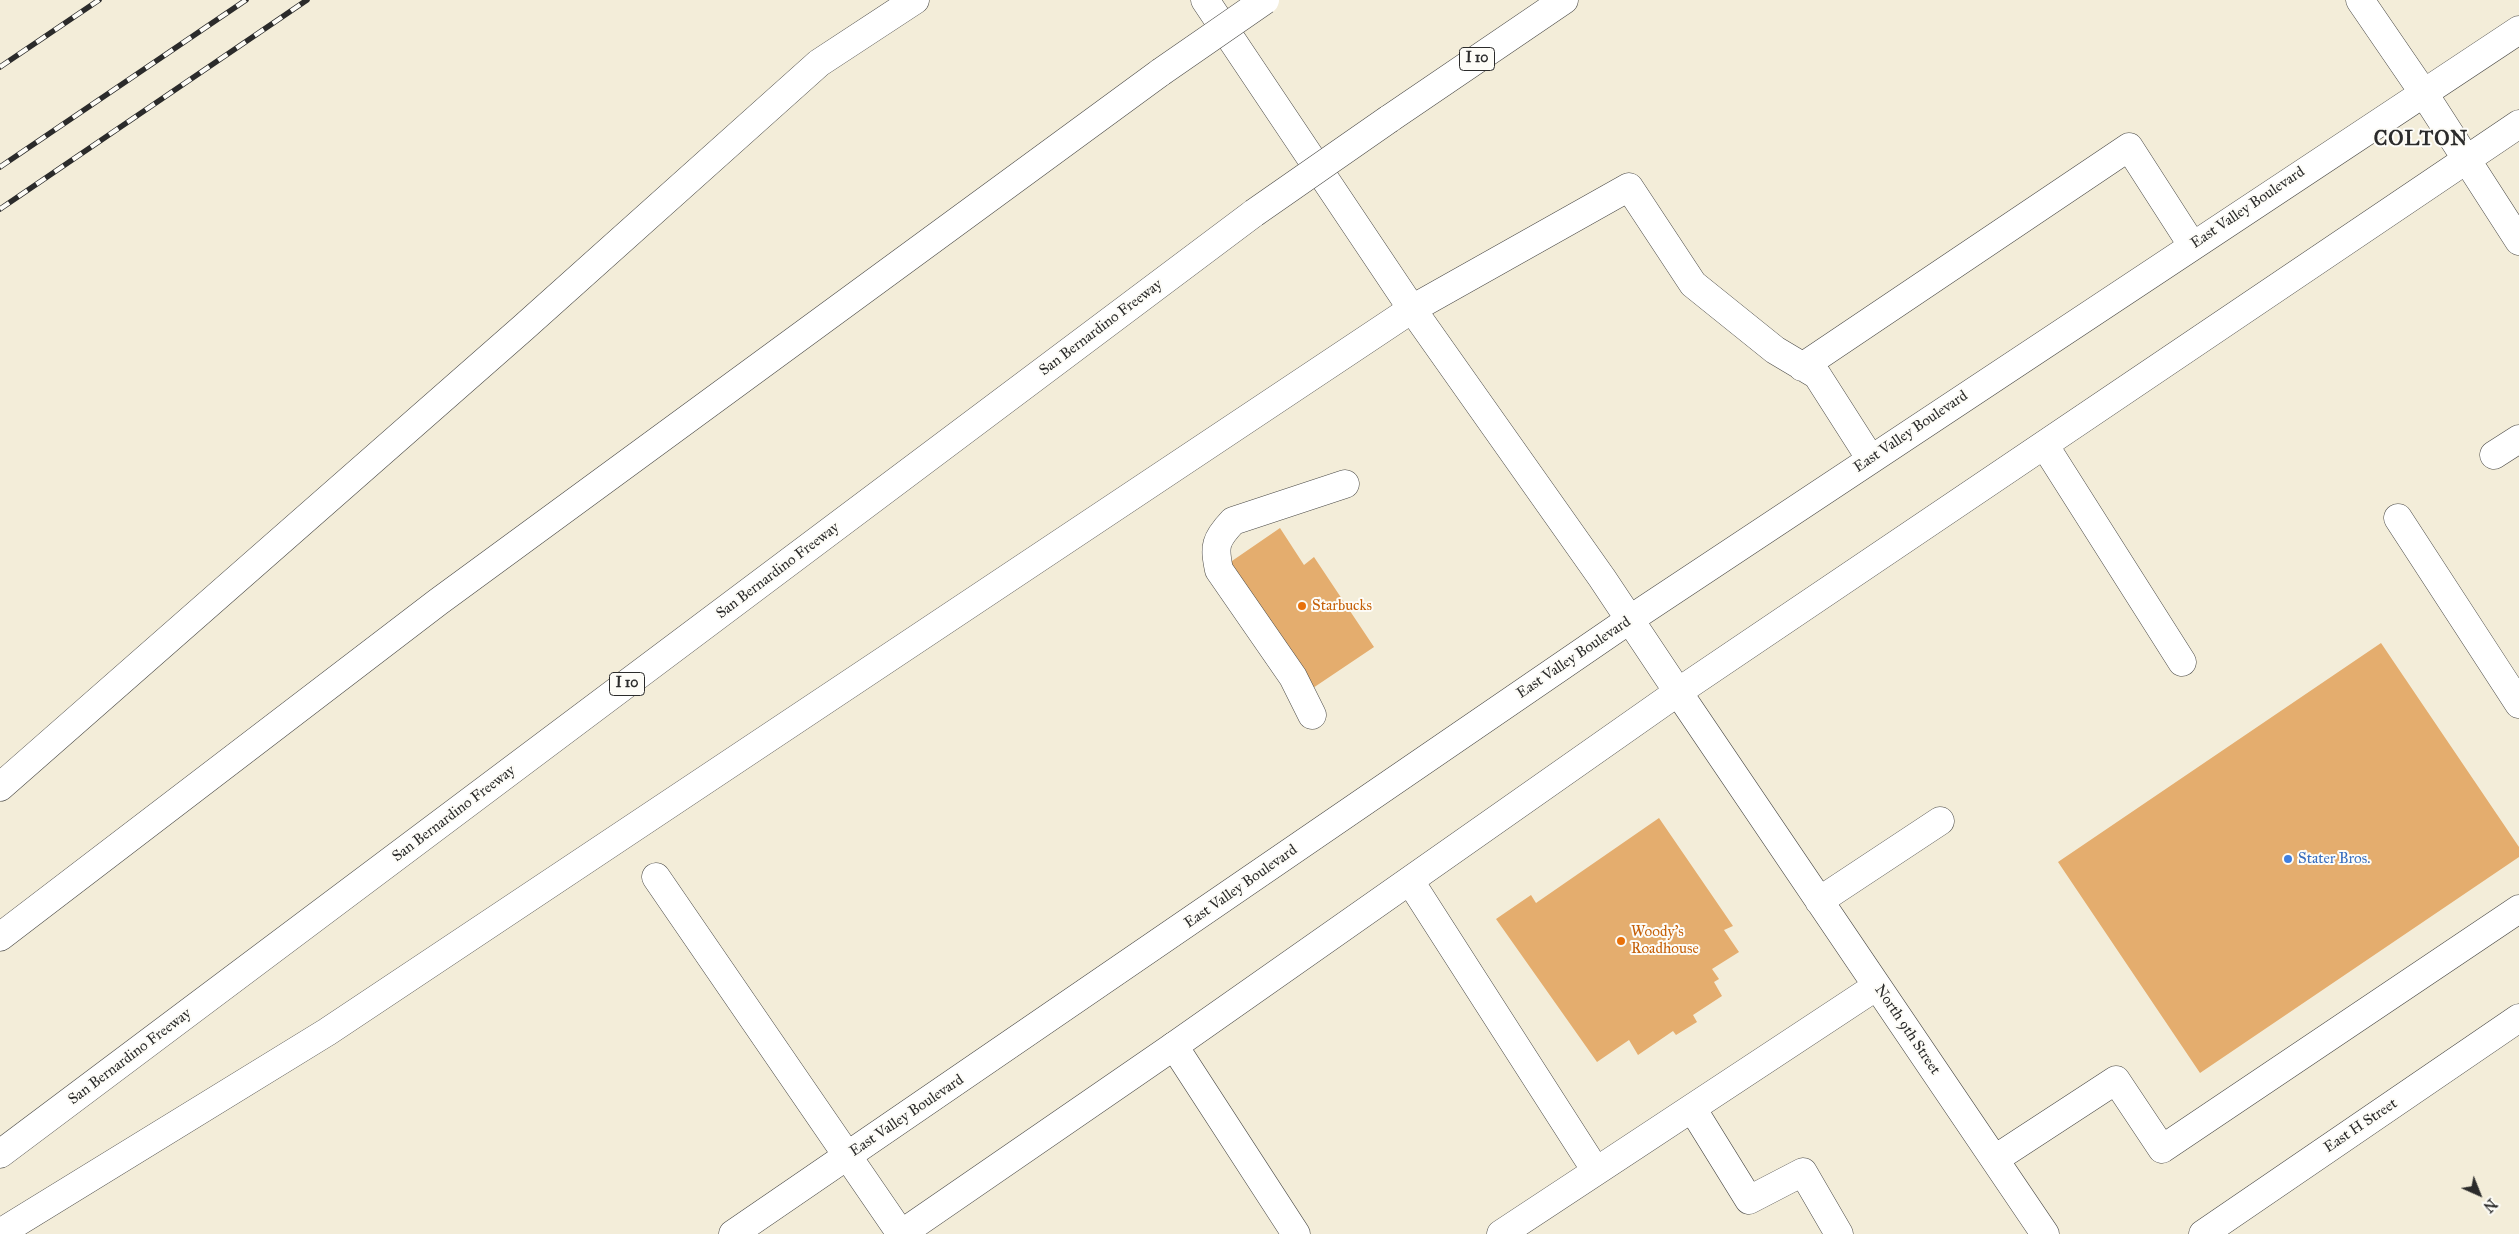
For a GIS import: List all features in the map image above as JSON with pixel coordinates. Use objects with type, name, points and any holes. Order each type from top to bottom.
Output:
[{"type":"main road","points":[[0,788],[523,328],[818,63],[914,0]]},
{"type":"main road","name":"North 9th Street","points":[[1205,0],[1412,309],[1602,578],[2045,1234]]},
{"type":"main road","points":[[0,937],[438,602],[1161,72],[1265,0]]},
{"type":"main road","name":"San Bernardino Freeway","points":[[0,1154],[1254,213],[1564,0]]},
{"type":"main road","points":[[2360,0],[2423,92],[2519,242]]},
{"type":"main road","name":"East Valley Boulevard","points":[[733,1234],[1629,620],[1706,571],[1870,458],[2519,30]]},
{"type":"main road","points":[[656,877],[849,1155],[901,1234],[1174,1046],[1678,692],[2045,446],[2519,124]]},
{"type":"main road","points":[[1802,367],[2128,147],[2192,245]]},
{"type":"main road","points":[[0,1232],[327,1032],[1412,309],[1629,187],[1693,284],[1774,350],[1817,375],[1870,458]]},
{"type":"main road","points":[[2494,455],[2519,439]]},
{"type":"main road","points":[[2045,446],[2182,662]]},
{"type":"main road","points":[[1312,715],[1293,677],[1220,570],[1215,549],[1223,532],[1233,521],[1345,484]]},
{"type":"main road","points":[[2398,518],[2519,704]]},
{"type":"main road","points":[[1820,902],[1940,821]]},
{"type":"main road","points":[[1410,881],[1596,1171]]},
{"type":"main road","points":[[1995,1159],[2116,1080],[2162,1149],[2519,909]]},
{"type":"main road","points":[[1501,1234],[1876,986]]},
{"type":"main road","name":"East H Street","points":[[2203,1234],[2519,1018]]},
{"type":"main road","points":[[1174,1046],[1296,1234]]},
{"type":"main road","points":[[1692,1108],[1749,1200],[1803,1172],[1839,1234]]},
{"type":"building","name":"Starbucks","points":[[1280,528],[1304,565],[1314,557],[1374,647],[1313,688],[1229,563]]},
{"type":"building","name":"Stater Bros.","points":[[2381,643],[2519,847],[2519,857],[2200,1073],[2058,862]]},
{"type":"building","name":"Woody's Roadhouse","points":[[1659,818],[1733,926],[1724,930],[1739,952],[1712,969],[1719,979],[1714,982],[1722,996],[1693,1015],[1697,1022],[1676,1035],[1673,1031],[1638,1055],[1629,1040],[1597,1062],[1496,919],[1531,895],[1536,903]]},
{"type":"railway","points":[[0,67],[99,0]]},
{"type":"railway","points":[[0,167],[246,0]]},
{"type":"railway","points":[[0,209],[307,0]]},
{"type":"place","name":"Starbucks","points":[[1302,606]]},
{"type":"place","name":"Stater Bros.","points":[[2288,859]]},
{"type":"place","name":"Woody's Roadhouse","points":[[1621,941]]},
{"type":"district","name":"COLTON","points":[[2421,140]]}]
